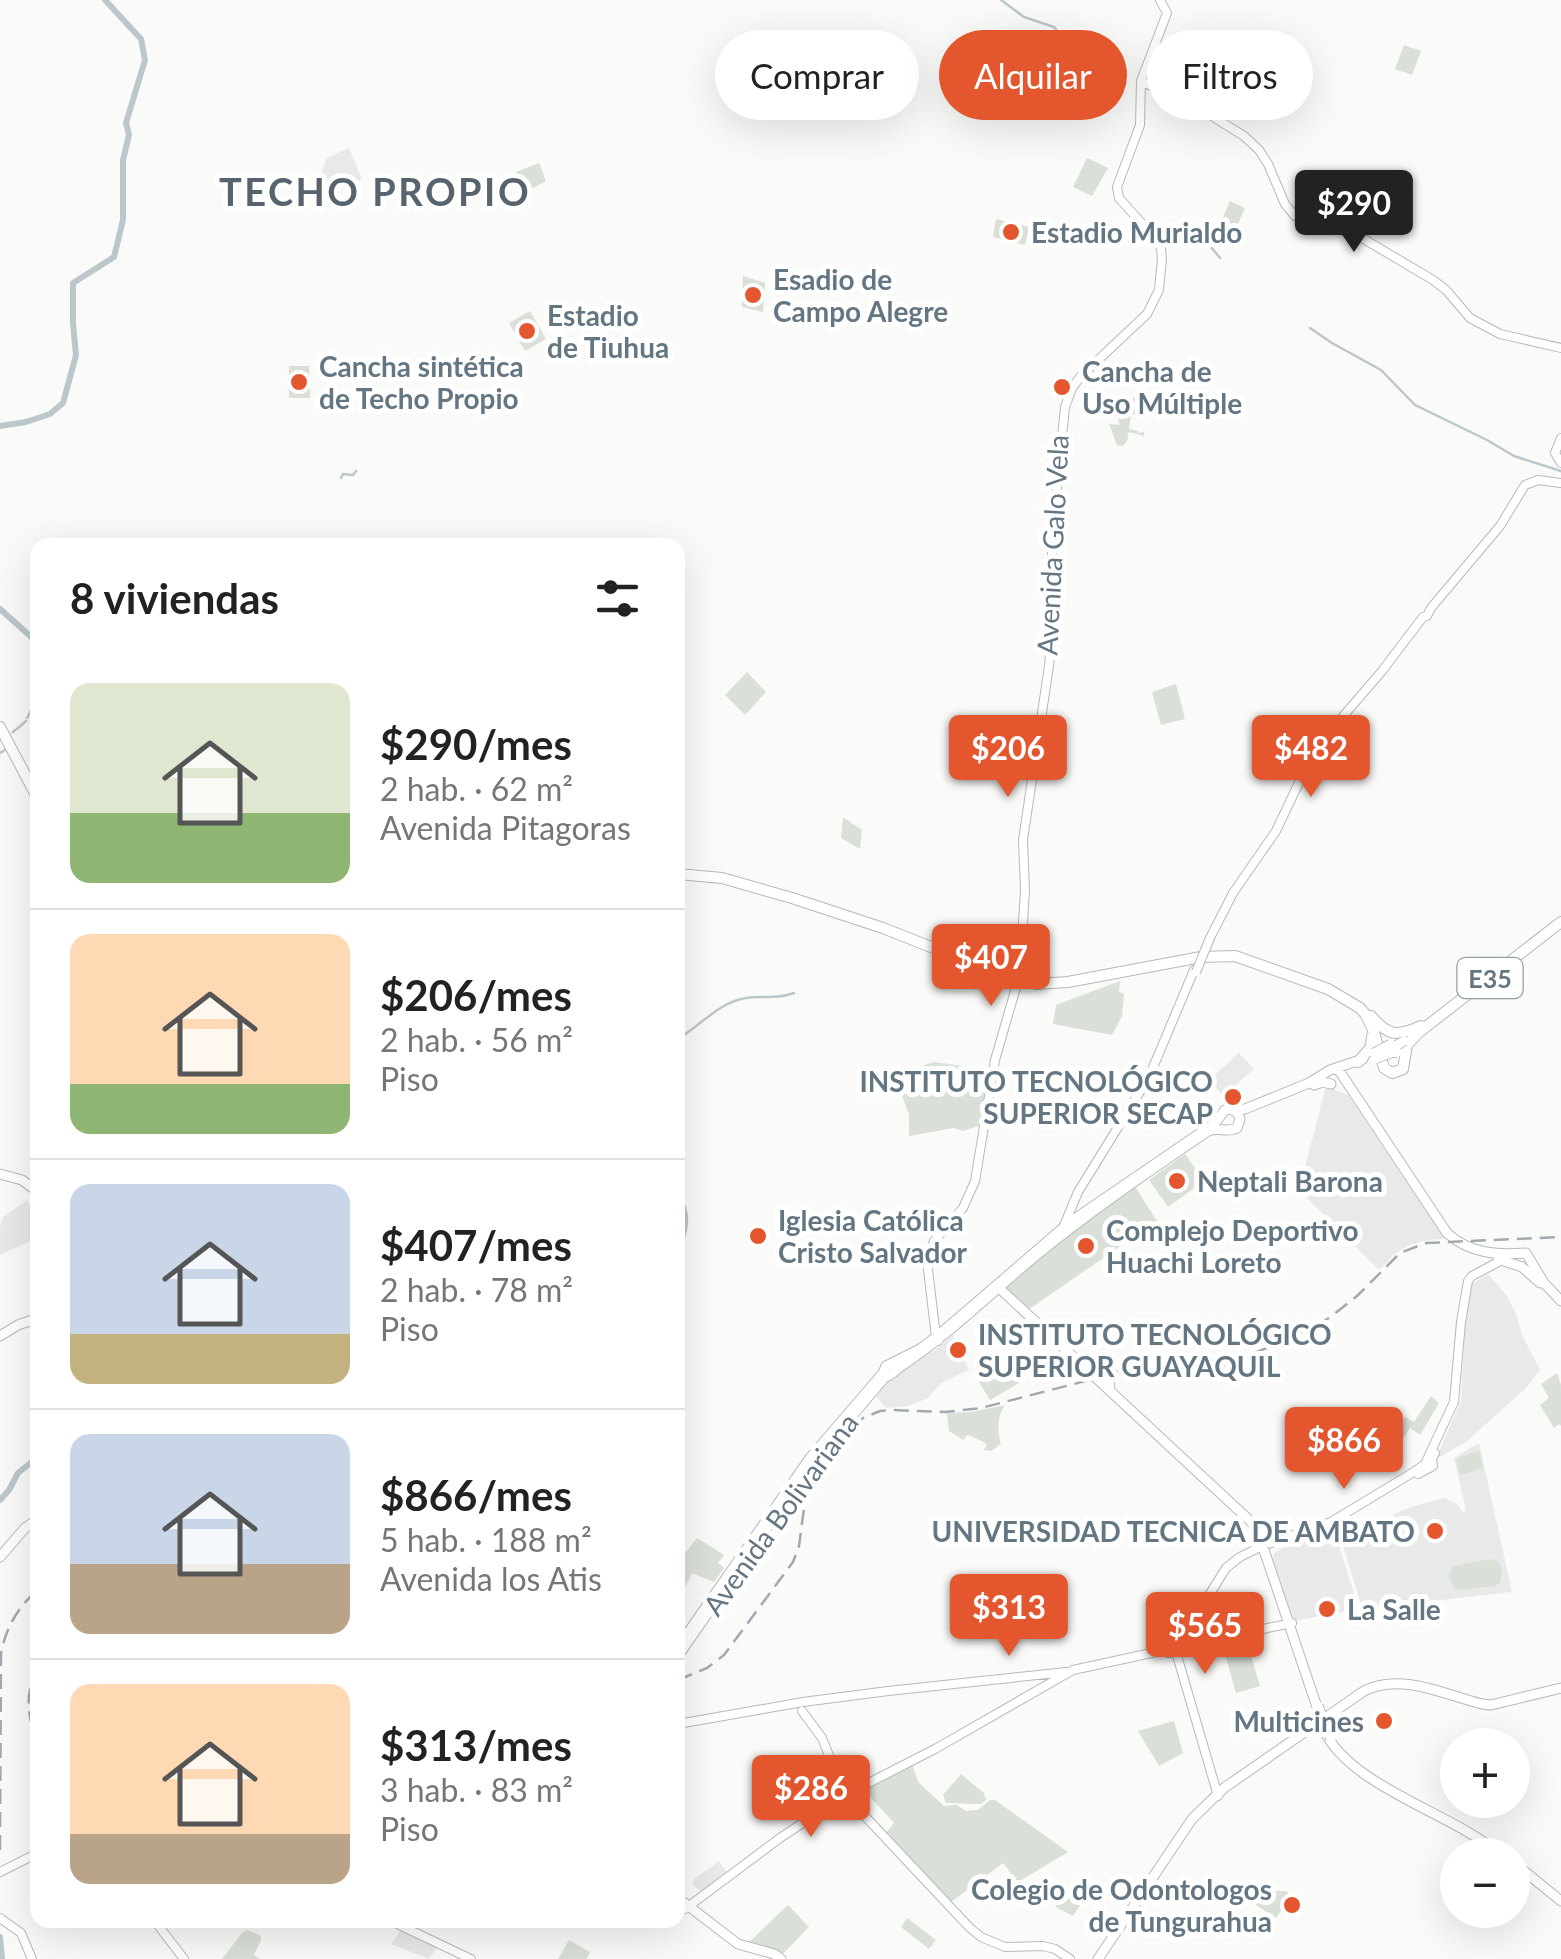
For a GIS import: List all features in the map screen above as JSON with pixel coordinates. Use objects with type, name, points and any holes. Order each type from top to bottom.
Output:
[{"type":"highway","points":[[0,723],[30,775]]},
{"type":"highway","points":[[0,723],[30,783]]},
{"type":"highway","points":[[685,872],[732,874],[793,892],[1025,978],[1061,978],[1198,953],[1236,952],[1341,990],[1389,1032],[1418,1030]]},
{"type":"highway","points":[[685,873],[722,878],[792,898],[1025,982],[1068,982],[1200,957],[1235,956],[1347,998],[1366,1015],[1383,1066],[1389,1072],[1404,1068],[1407,1046],[1418,1030]]},
{"type":"highway","name":"Avenida Bolivariana","points":[[1418,1030],[1561,920]]},
{"type":"highway","points":[[1347,998],[1371,1034],[1371,1047],[1358,1062]]},
{"type":"highway","points":[[1372,1016],[1386,1061],[1390,1067],[1398,1067],[1402,1058],[1397,1052],[1392,1052],[1375,1057]]},
{"type":"main road","name":"Avenida Galo Vela","points":[[940,1334],[927,1261],[934,1242],[963,1208],[975,1181],[996,1060],[1018,984],[1020,840],[1051,629],[1052,536],[1063,416],[1072,388],[1081,376],[1147,314],[1159,290],[1159,244],[1117,192],[1140,122],[1141,81],[1168,13],[1160,0]]},
{"type":"main road","points":[[1141,81],[1231,128],[1259,150],[1284,204],[1295,216],[1356,234],[1433,280],[1470,318],[1500,334],[1561,348]]},
{"type":"main road","points":[[1561,438],[1555,453],[1561,463]]},
{"type":"main road","points":[[1076,1218],[1072,1214],[1077,1200],[1146,1089],[1235,882],[1276,818],[1312,747],[1503,520],[1524,485],[1538,480],[1558,482]]},
{"type":"main road","points":[[1063,1228],[1078,1192],[1149,1077],[1195,971]]},
{"type":"main road","name":"Avenida Bolivariana","points":[[1221,1124],[1222,1112],[1245,1109],[1334,1077],[1418,1030]]},
{"type":"main road","name":"Avenida Bolivariana","points":[[1221,1124],[1234,1130],[1244,1116],[1258,1108],[1375,1057]]},
{"type":"main road","points":[[1334,1077],[1446,1233],[1458,1242],[1515,1261],[1561,1304]]},
{"type":"main road","points":[[1232,1109],[1240,1121]]},
{"type":"main road","name":"Avenida Bolivariana","points":[[997,1288],[1076,1218],[1221,1124]]},
{"type":"main road","name":"Avenida Bolivariana","points":[[685,1637],[810,1458],[889,1370],[940,1334],[1070,1228],[1221,1124]]},
{"type":"main road","points":[[0,1173],[19,1175],[30,1184]]},
{"type":"main road","points":[[1218,1792],[1178,1647],[1228,1570],[1245,1557],[1333,1523],[1428,1462],[1454,1402],[1468,1281],[1472,1276],[1515,1261]]},
{"type":"main road","points":[[997,1288],[1253,1523],[1267,1547]]},
{"type":"main road","points":[[997,1288],[1259,1533],[1324,1720],[1375,1777],[1486,1838]]},
{"type":"main road","points":[[0,1334],[30,1319]]},
{"type":"main road","name":"Avenida Bolivariana","points":[[685,1646],[816,1458],[831,1451],[838,1431],[889,1370]]},
{"type":"main road","points":[[1110,1390],[1113,1374]]},
{"type":"main road","points":[[0,1555],[22,1525],[30,1521]]},
{"type":"main road","points":[[685,1725],[946,1683],[1055,1676],[1290,1623]]},
{"type":"main road","points":[[685,1902],[844,1796],[936,1749],[1055,1676]]},
{"type":"main road","points":[[1100,1959],[1185,1828],[1218,1792],[1371,1687],[1392,1682],[1492,1705],[1561,1690]]},
{"type":"main road","points":[[685,1725],[799,1707]]},
{"type":"main road","points":[[799,1707],[822,1738],[844,1796],[981,1937],[1005,1948],[1055,1949],[1068,1959]]},
{"type":"main road","points":[[1100,1959],[1218,1792]]},
{"type":"main road","points":[[2,1871],[30,1856]]},
{"type":"main road","points":[[1530,1878],[1561,1903]]},
{"type":"main road","points":[[685,1906],[736,1947],[780,1959]]},
{"type":"main road","points":[[0,1918],[21,1933],[32,1959]]},
{"type":"main road","points":[[162,1928],[186,1959]]},
{"type":"main road","points":[[405,1928],[469,1959]]},
{"type":"shaded area","points":[[1404,45],[1421,51],[1412,75],[1395,69]]},
{"type":"shaded area","points":[[349,148],[362,179],[319,197],[317,185],[327,158]]},
{"type":"shaded area","points":[[1087,158],[1108,168],[1092,196],[1073,187]]},
{"type":"shaded area","points":[[539,163],[546,181],[524,193],[516,172]]},
{"type":"shaded area","points":[[1230,201],[1245,208],[1232,238],[1216,233]]},
{"type":"shaded area","name":"Estadio Murialdo","points":[[996,219],[1029,227],[1025,245],[993,237]]},
{"type":"shaded area","name":"Esadio de Campo Alegre","points":[[743,276],[765,283],[763,312],[742,307]]},
{"type":"shaded area","name":"Estadio de Tiuhua","points":[[530,311],[546,339],[525,351],[509,323]]},
{"type":"shaded area","name":"Cancha sintética de Techo Propio","points":[[289,366],[309,366],[310,398],[289,398]]},
{"type":"shaded area","points":[[1157,391],[1174,392],[1183,400],[1177,419],[1173,413],[1166,418],[1156,416],[1159,413],[1152,408],[1157,407],[1152,406],[1153,401],[1170,405],[1172,400],[1156,397]]},
{"type":"shaded area","points":[[1141,394],[1139,398],[1143,400],[1152,398],[1147,417],[1131,414],[1129,429],[1144,432],[1144,436],[1129,432],[1123,446],[1117,445],[1109,424],[1120,425],[1116,413],[1129,409],[1133,398]]},
{"type":"shaded area","points":[[747,672],[766,692],[745,715],[725,695]]},
{"type":"shaded area","points":[[1176,684],[1185,719],[1161,725],[1152,692]]},
{"type":"shaded area","points":[[843,817],[862,830],[860,849],[841,838]]},
{"type":"shaded area","points":[[1120,981],[1119,992],[1124,994],[1122,1016],[1112,1035],[1053,1024],[1056,1005]]},
{"type":"shaded area","points":[[1239,1053],[1254,1069],[1223,1096],[1209,1080]]},
{"type":"shaded area","points":[[934,1062],[992,1070],[982,1125],[963,1131],[954,1128],[909,1136],[909,1115],[895,1075]]},
{"type":"shaded area","points":[[1326,1086],[1348,1095],[1427,1213],[1449,1238],[1408,1246],[1379,1270],[1299,1190]]},
{"type":"shaded area","name":"Neptali Barona","points":[[1185,1154],[1204,1181],[1168,1207],[1149,1180]]},
{"type":"shaded area","name":"Complejo Deportivo Huachi Loreto","points":[[1134,1185],[1157,1221],[1025,1312],[1000,1288]]},
{"type":"shaded area","points":[[27,1200],[30,1241],[0,1255],[0,1226],[3,1217]]},
{"type":"shaded area","points":[[1488,1274],[1507,1296],[1540,1370],[1526,1388],[1467,1441],[1438,1458],[1461,1401],[1465,1326],[1472,1284]]},
{"type":"shaded area","points":[[953,1335],[969,1370],[941,1383],[928,1398],[908,1406],[886,1408],[875,1395],[888,1379]]},
{"type":"shaded area","points":[[1008,1364],[1019,1383],[990,1400],[979,1382]]},
{"type":"shaded area","points":[[1557,1373],[1561,1385],[1561,1426],[1554,1428],[1540,1405],[1549,1398],[1541,1384]]},
{"type":"shaded area","points":[[1431,1396],[1439,1403],[1420,1435],[1410,1428],[1402,1440],[1394,1433],[1405,1417],[1414,1422]]},
{"type":"shaded area","points":[[1005,1405],[1000,1414],[1001,1444],[991,1451],[983,1450],[987,1446],[984,1442],[968,1435],[963,1440],[949,1431],[947,1413]]},
{"type":"shaded area","points":[[1479,1443],[1512,1592],[1362,1609],[1339,1532],[1444,1498],[1466,1511],[1454,1458]]},
{"type":"shaded area","points":[[1479,1450],[1483,1468],[1460,1475],[1456,1459]]},
{"type":"shaded area","points":[[1333,1527],[1359,1609],[1294,1621],[1273,1561],[1274,1553]]},
{"type":"shaded area","points":[[697,1538],[724,1555],[718,1563],[724,1568],[714,1582],[692,1573],[686,1586],[686,1552]]},
{"type":"shaded area","points":[[1490,1559],[1499,1562],[1502,1569],[1500,1583],[1458,1590],[1453,1587],[1449,1576],[1453,1566]]},
{"type":"shaded area","points":[[1245,1636],[1260,1686],[1236,1693],[1221,1640]]},
{"type":"shaded area","points":[[1174,1721],[1183,1753],[1159,1766],[1138,1731]]},
{"type":"shaded area","points":[[912,1764],[918,1782],[944,1806],[978,1810],[995,1800],[1068,1852],[1018,1882],[1003,1863],[950,1903],[885,1834],[894,1823],[863,1789]]},
{"type":"shaded area","points":[[961,1774],[987,1799],[981,1804],[946,1803],[943,1795]]},
{"type":"shaded area","points":[[719,1861],[728,1874],[702,1893],[693,1885],[694,1879]]},
{"type":"shaded area","points":[[1066,1887],[1084,1899],[1073,1916],[1056,1907],[1050,1897]]},
{"type":"shaded area","points":[[1248,1891],[1267,1891],[1265,1897],[1269,1891],[1286,1891],[1291,1895],[1276,1918],[1244,1897]]},
{"type":"shaded area","points":[[788,1905],[809,1927],[781,1956],[746,1945]]},
{"type":"shaded area","points":[[907,1918],[936,1940],[929,1949],[901,1927]]},
{"type":"shaded area","points":[[248,1930],[261,1936],[254,1955],[260,1959],[222,1959],[242,1933]]},
{"type":"shaded area","points":[[401,1930],[437,1947],[429,1959],[391,1944]]},
{"type":"shaded area","points":[[569,1940],[590,1952],[586,1959],[558,1959]]},
{"type":"waterway","points":[[0,426],[50,414],[63,403],[76,355],[73,283],[114,257],[123,220],[123,160],[129,135],[126,123],[145,60],[141,39],[105,0]]},
{"type":"waterway","points":[[1001,0],[1024,17],[1056,30]]},
{"type":"waterway","points":[[1204,239],[1220,258]]},
{"type":"waterway","points":[[1310,328],[1381,370],[1415,405],[1514,456],[1561,471]]},
{"type":"waterway","points":[[341,478],[356,471]]},
{"type":"waterway","points":[[0,609],[30,636]]},
{"type":"waterway","points":[[27,718],[30,712]]},
{"type":"waterway","points":[[17,729],[26,721]]},
{"type":"waterway","points":[[0,753],[5,750]]},
{"type":"waterway","points":[[685,1034],[736,1000],[794,993]]},
{"type":"waterway","points":[[0,1500],[18,1473],[30,1463]]},
{"type":"waterway","points":[[0,1937],[2,1959]]},
{"type":"railway","points":[[685,1677],[724,1655],[793,1562],[799,1546],[808,1478],[863,1418],[880,1411],[981,1408],[1132,1369],[1210,1371],[1329,1318],[1400,1253],[1426,1243],[1561,1237]]},
{"type":"railway","points":[[0,1850],[1,1653],[14,1618],[30,1597]]},
{"type":"railway","points":[[30,1695],[30,1713]]},
{"type":"place","name":"Estadio Murialdo","points":[[1011,232]]},
{"type":"place","name":"Esadio de Campo Alegre","points":[[753,295]]},
{"type":"place","name":"Estadio de Tiuhua","points":[[527,331]]},
{"type":"place","name":"Cancha sintética de Techo Propio","points":[[299,382]]},
{"type":"place","name":"Cancha de Uso Múltiple","points":[[1062,387]]},
{"type":"place","name":"INSTITUTO TECNOLÓGICO SUPERIOR SECAP","points":[[1233,1097]]},
{"type":"place","name":"Neptali Barona","points":[[1177,1181]]},
{"type":"place","name":"Iglesia Católica Cristo Salvador","points":[[758,1236]]},
{"type":"place","name":"Complejo Deportivo Huachi Loreto","points":[[1086,1246]]},
{"type":"place","name":"INSTITUTO TECNOLÓGICO SUPERIOR GUAYAQUIL","points":[[958,1350]]},
{"type":"place","name":"UNIVERSIDAD TECNICA DE AMBATO","points":[[1435,1531]]},
{"type":"place","name":"La Salle","points":[[1327,1609]]},
{"type":"place","name":"Multicines","points":[[1384,1721]]},
{"type":"place","name":"Colegio de Odontologos de Tungurahua","points":[[1292,1905]]},
{"type":"district","name":"TECHO PROPIO","points":[[375,191]]}]
